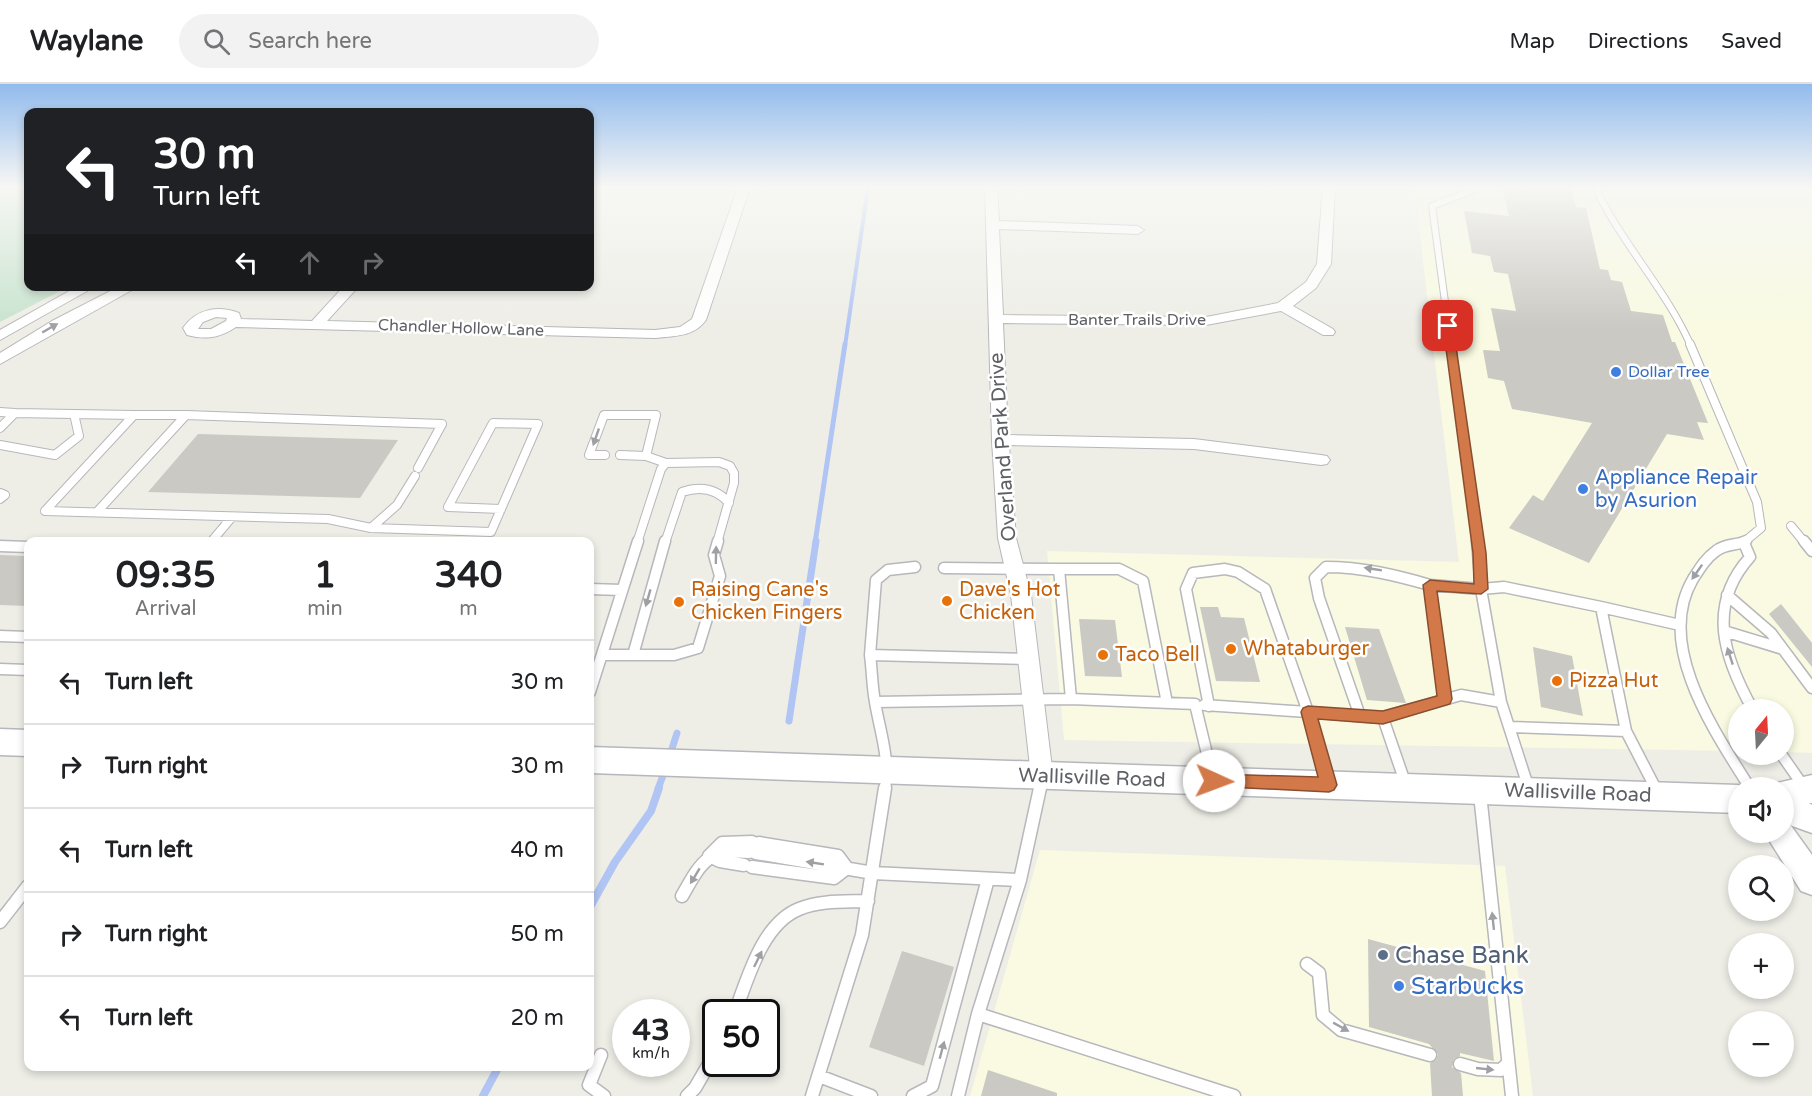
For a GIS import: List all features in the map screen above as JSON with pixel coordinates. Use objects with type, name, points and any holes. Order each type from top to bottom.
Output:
[{"type":"main road","points":[[0,742],[24,743]]},
{"type":"main road","name":"Wallisville Road","points":[[597,760],[1728,799]]},
{"type":"street","name":"Chandler Hollow Lane","points":[[233,323],[655,334],[688,330],[695,327],[699,320],[728,234]]},
{"type":"street","name":"Overland Park Drive","points":[[993,234],[1000,440],[1007,538],[1021,595],[1042,776]]},
{"type":"street","name":"Banter Trails Drive","points":[[996,319],[1206,321],[1283,306],[1311,285],[1324,264],[1326,234]]},
{"type":"street","points":[[0,336],[80,291]]},
{"type":"street","points":[[0,359],[57,324],[122,291]]},
{"type":"street","points":[[316,325],[347,291]]},
{"type":"street","points":[[1283,306],[1328,332]]},
{"type":"street","points":[[1000,440],[1194,444],[1321,460]]},
{"type":"street","points":[[1786,843],[1812,881]]},
{"type":"lane","points":[[1436,234],[1479,553],[1481,589],[1501,702],[1530,791]]},
{"type":"lane","points":[[1621,234],[1680,321],[1738,456],[1760,516],[1761,528],[1744,543],[1727,544],[1699,567],[1680,609],[1682,647],[1701,702],[1715,732],[1743,777]]},
{"type":"lane","points":[[0,412],[442,424],[397,505],[371,528]]},
{"type":"lane","points":[[0,428],[15,413]]},
{"type":"lane","points":[[0,445],[55,455],[79,436],[74,414]]},
{"type":"lane","points":[[134,414],[45,511],[328,519],[371,528],[491,532],[538,424],[493,423],[448,507],[501,509]]},
{"type":"lane","points":[[604,455],[589,455],[604,415],[656,415],[646,456]]},
{"type":"lane","points":[[97,512],[186,416]]},
{"type":"lane","points":[[602,654],[674,655],[699,648],[720,576],[714,555],[734,483],[734,473],[730,466],[719,462],[666,463],[646,456],[620,455]]},
{"type":"lane","points":[[594,679],[661,470],[666,463]]},
{"type":"lane","points":[[633,655],[671,520],[682,492],[693,488],[715,490],[729,503]]},
{"type":"lane","points":[[0,493],[5,495],[0,499]]},
{"type":"lane","points":[[215,537],[232,517]]},
{"type":"lane","points":[[1791,526],[1812,551]]},
{"type":"lane","points":[[1744,543],[1750,557],[1730,582],[1723,620],[1730,658],[1748,699]]},
{"type":"lane","points":[[0,546],[24,547]]},
{"type":"lane","points":[[1360,716],[1319,598],[1315,578],[1326,567],[1355,566],[1383,571],[1430,585],[1481,589],[1504,586],[1680,625]]},
{"type":"lane","points":[[812,1096],[862,934],[888,771],[884,737],[875,702],[870,655],[876,580],[880,573],[893,568],[915,567]]},
{"type":"lane","points":[[944,568],[1119,569],[1143,581],[1167,703]]},
{"type":"lane","points":[[1059,569],[1071,699]]},
{"type":"lane","points":[[1209,706],[1186,589],[1193,573],[1224,569],[1238,572],[1265,589],[1308,712],[1329,785]]},
{"type":"lane","points":[[1430,585],[1445,699]]},
{"type":"lane","points":[[594,590],[622,590]]},
{"type":"lane","points":[[1727,595],[1771,633],[1812,688]]},
{"type":"lane","points":[[1601,606],[1626,731],[1659,796]]},
{"type":"lane","points":[[1724,631],[1783,649]]},
{"type":"lane","points":[[0,636],[24,637]]},
{"type":"lane","points":[[870,655],[1029,659]]},
{"type":"lane","points":[[0,669],[24,670]]},
{"type":"lane","points":[[875,702],[1071,699],[1383,717],[1461,695],[1501,702]]},
{"type":"lane","points":[[1195,705],[1214,781]]},
{"type":"lane","points":[[1383,717],[1406,787]]},
{"type":"lane","points":[[1509,726],[1626,731]]},
{"type":"lane","points":[[1786,765],[1801,800]]},
{"type":"lane","points":[[958,1096],[978,1014],[1020,880],[1042,776]]},
{"type":"lane","points":[[1479,789],[1512,1096]]},
{"type":"lane","points":[[682,896],[709,855],[721,850],[754,848],[873,873],[1020,880]]},
{"type":"lane","points":[[709,855],[720,861],[834,878],[847,868]]},
{"type":"lane","points":[[914,1096],[932,1086],[988,879]]},
{"type":"lane","points":[[0,922],[24,891]]},
{"type":"lane","points":[[741,999],[772,931],[792,912],[822,904],[868,901]]},
{"type":"lane","points":[[1307,964],[1320,974],[1323,1015],[1341,1030],[1430,1055]]},
{"type":"lane","points":[[978,1014],[1234,1096]]},
{"type":"lane","points":[[594,1069],[601,1054]]},
{"type":"lane","points":[[1460,1064],[1478,1069],[1501,1070],[1508,1063]]},
{"type":"lane","points":[[593,1071],[589,1085],[604,1096]]},
{"type":"lane","points":[[687,1096],[702,1076]]},
{"type":"lane","points":[[819,1076],[871,1096]]},
{"type":"shaded area","points":[[0,234],[24,234],[24,291],[60,291],[0,322]]},
{"type":"shaded area","points":[[1420,234],[1812,234],[1812,753],[1794,752],[1794,699],[1728,699],[1728,751],[1064,740],[1047,551],[1459,562]]},
{"type":"shaded area","points":[[1040,850],[1505,866],[1533,1096],[970,1096]]},
{"type":"building","points":[[1468,234],[1592,234],[1600,269],[1608,270],[1611,280],[1622,282],[1631,311],[1663,315],[1672,342],[1675,342],[1708,423],[1697,422],[1704,440],[1667,434],[1589,563],[1509,528],[1533,495],[1543,501],[1592,423],[1512,409],[1504,381],[1488,378],[1483,350],[1500,351],[1491,308],[1516,311],[1508,274],[1494,272],[1490,256],[1472,253]]},
{"type":"building","points":[[198,434],[398,440],[360,498],[148,492]]},
{"type":"building","points":[[0,555],[24,556],[24,606],[0,605]]},
{"type":"building","points":[[1781,604],[1812,643],[1812,667],[1769,614]]},
{"type":"building","name":"Whataburger","points":[[1200,607],[1218,607],[1221,617],[1244,618],[1260,682],[1216,681]]},
{"type":"building","points":[[1079,619],[1115,620],[1122,677],[1085,676]]},
{"type":"building","points":[[1345,627],[1379,629],[1406,703],[1367,700]]},
{"type":"building","name":"Pizza Hut","points":[[1533,647],[1572,656],[1583,716],[1541,707]]},
{"type":"building","points":[[1368,939],[1485,971],[1494,1061],[1460,1053],[1460,1056],[1454,1059],[1452,1067],[1461,1073],[1463,1096],[1432,1096],[1430,1063],[1436,1060],[1438,1054],[1429,1044],[1369,1027]]},
{"type":"building","points":[[902,951],[954,967],[924,1066],[869,1047]]},
{"type":"building","points":[[988,1070],[1057,1093],[1057,1096],[981,1096]]},
{"type":"waterway","points":[[845,346],[861,234]]},
{"type":"waterway","points":[[815,543],[845,344]]},
{"type":"waterway","points":[[789,721],[816,541]]},
{"type":"waterway","points":[[669,758],[677,733]]},
{"type":"waterway","points":[[658,789],[665,770]]},
{"type":"waterway","points":[[594,900],[615,862],[651,811],[659,788]]},
{"type":"waterway","points":[[483,1096],[496,1071]]},
{"type":"place","name":"Dollar Tree","points":[[1616,372]]},
{"type":"place","name":"Appliance Repair by Asurion","points":[[1583,489]]},
{"type":"place","name":"Dave's Hot Chicken","points":[[947,601]]},
{"type":"place","name":"Raising Cane's Chicken Fingers","points":[[679,602]]},
{"type":"place","name":"Whataburger","points":[[1231,649]]},
{"type":"place","name":"Taco Bell","points":[[1103,655]]},
{"type":"place","name":"Pizza Hut","points":[[1557,681]]},
{"type":"place","name":"Chase Bank","points":[[1383,955]]},
{"type":"place","name":"Starbucks","points":[[1399,986]]},
{"type":"route","points":[[1214,781],[1329,785],[1308,712],[1383,717],[1445,699],[1430,585],[1481,589],[1479,553],[1448,326]]}]
